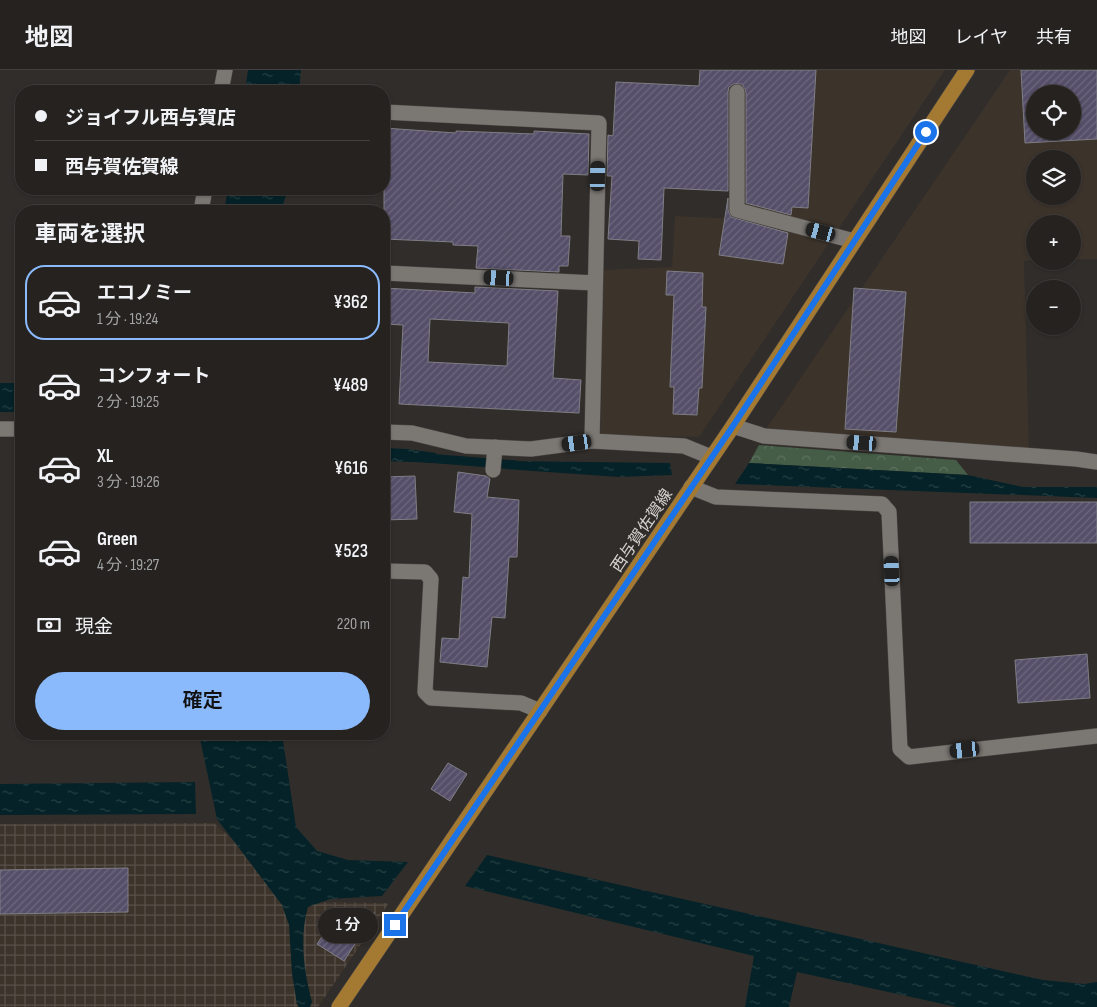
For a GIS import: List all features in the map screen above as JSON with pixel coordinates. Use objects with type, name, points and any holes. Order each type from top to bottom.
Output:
[{"type":"main road","name":"西与賀佐賀線","points":[[339,1007],[733,426],[967,70]]},
{"type":"street","points":[[222,85],[225,70]]},
{"type":"street","points":[[737,92],[737,210],[854,241]]},
{"type":"street","points":[[390,112],[599,122],[592,441]]},
{"type":"street","points":[[390,273],[595,283]]},
{"type":"street","points":[[733,426],[764,436],[1097,462]]},
{"type":"street","points":[[0,429],[15,429]]},
{"type":"street","points":[[390,432],[412,433],[466,446],[531,449],[592,441],[684,446],[711,457]]},
{"type":"street","points":[[493,470],[495,447]]},
{"type":"street","points":[[692,487],[716,497],[882,504],[888,512],[900,749],[909,757],[1097,736]]},
{"type":"street","points":[[390,571],[425,572],[431,579],[424,692],[431,698],[522,703],[540,711]]},
{"type":"shaded area","points":[[746,70],[945,70],[699,437],[601,435],[602,270],[672,267],[675,216],[738,219]]},
{"type":"shaded area","points":[[1010,70],[1097,70],[1097,259],[1081,259],[1081,215],[1026,215],[1026,261],[1024,261],[1029,453],[764,432]]},
{"type":"shaded area","points":[[214,823],[302,902],[389,903],[318,1007],[0,1007],[0,824]]},
{"type":"green space","points":[[759,445],[956,460],[968,475],[749,463]]},
{"type":"water","points":[[248,70],[301,70],[300,85],[246,85]]},
{"type":"water","points":[[227,195],[286,195],[283,205],[225,205]]},
{"type":"water","points":[[0,383],[15,383],[15,412],[0,412]]},
{"type":"water","points":[[390,448],[436,453],[439,463],[390,461]]},
{"type":"water","points":[[506,461],[670,463],[672,475],[619,477],[505,469]]},
{"type":"water","points":[[749,463],[968,475],[1023,487],[1097,487],[1097,498],[735,484]]},
{"type":"water","points":[[200,740],[283,740],[296,827],[317,851],[348,860],[408,862],[382,896],[330,899],[308,907],[303,942],[305,967],[312,1002],[310,1007],[299,1007],[297,1004],[292,974],[289,925],[282,905],[217,819]]},
{"type":"water","points":[[195,782],[196,814],[0,815],[0,784]]},
{"type":"water","points":[[487,855],[1043,980],[1084,984],[1097,982],[1097,1007],[957,1007],[797,972],[789,1007],[745,1007],[754,956],[465,886]]},
{"type":"building","points":[[700,70],[816,70],[808,208],[792,207],[791,215],[746,203],[746,92],[742,84],[733,84],[729,87],[728,92],[728,191],[664,188],[661,260],[638,259],[639,241],[608,239],[612,176],[607,176],[608,135],[613,136],[616,82],[699,86]]},
{"type":"building","points":[[1021,70],[1097,70],[1097,139],[1081,140],[1081,85],[1026,85],[1026,140],[1079,140],[1025,143]]},
{"type":"building","points":[[390,128],[456,133],[456,131],[534,134],[534,131],[589,134],[588,175],[563,174],[561,236],[570,236],[568,266],[559,266],[559,272],[476,268],[478,246],[453,245],[453,242],[390,239],[390,205],[384,205],[384,195],[390,195]]},
{"type":"building","points":[[728,198],[728,210],[731,217],[788,233],[783,264],[719,255]]},
{"type":"building","points":[[667,271],[703,273],[702,307],[706,307],[702,388],[699,388],[697,415],[673,414],[674,387],[670,387],[674,295],[666,295]]},
{"type":"building","points":[[475,287],[558,291],[553,378],[581,380],[579,413],[399,404],[403,325],[390,324],[390,288],[475,293]],"holes":[[[430,319],[509,323],[507,366],[428,362]]]},
{"type":"building","points":[[854,288],[906,292],[896,432],[845,429]]},
{"type":"building","points":[[458,472],[486,476],[490,479],[487,497],[519,500],[517,557],[509,557],[505,618],[492,617],[487,667],[440,662],[442,638],[459,639],[463,577],[469,578],[472,514],[454,512]]},
{"type":"building","points":[[415,476],[417,519],[390,520],[390,477]]},
{"type":"building","points":[[970,502],[1097,502],[1097,543],[970,543]]},
{"type":"building","points":[[1087,654],[1090,698],[1018,703],[1015,660]]},
{"type":"building","points":[[448,763],[467,774],[450,801],[431,789]]},
{"type":"building","points":[[128,868],[128,912],[0,914],[0,870]]},
{"type":"building","points":[[338,913],[375,913],[344,961],[317,944]]},
{"type":"waterway","points":[[426,458],[516,465]]},
{"type":"route","points":[[395,925],[733,426],[926,132]]}]
